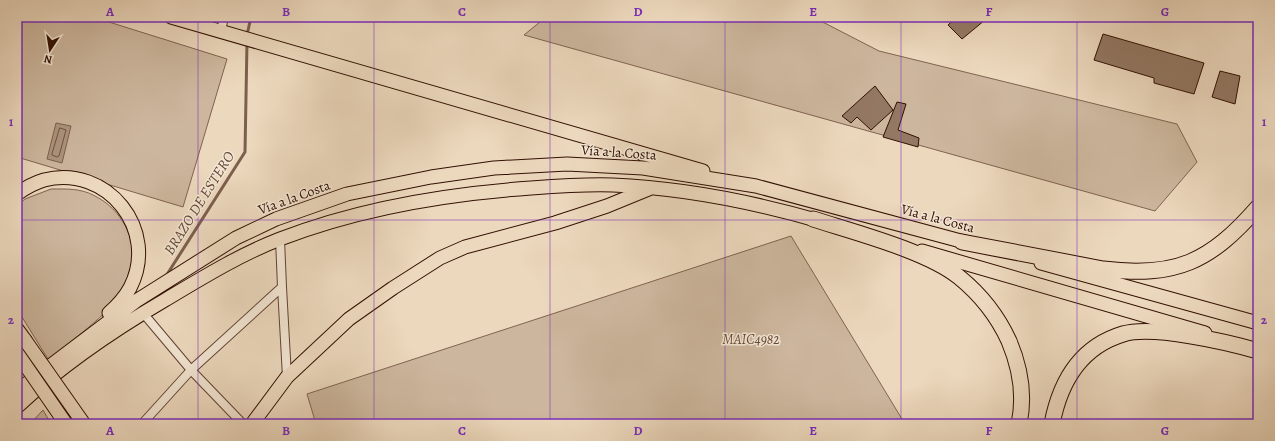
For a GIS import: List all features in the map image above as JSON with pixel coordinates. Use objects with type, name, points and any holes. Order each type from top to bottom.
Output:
[{"type":"highway","points":[[962,242],[1103,269],[1125,272],[1149,271],[1186,265],[1203,257],[1232,235],[1258,207]]},
{"type":"highway","points":[[813,219],[916,254],[958,276],[975,292],[992,312],[1004,330],[1012,349],[1018,367],[1022,394],[1022,411],[1019,424]]},
{"type":"highway","points":[[1052,424],[1056,403],[1064,383],[1076,367],[1088,353],[1104,341],[1124,333],[1147,331],[1233,344],[1258,350]]},
{"type":"main road","points":[[171,17],[756,186]]},
{"type":"main road","name":"Vía a la Costa","points":[[17,391],[82,340],[136,301],[236,238],[276,219],[347,194],[431,176],[494,168],[567,164],[643,168],[756,186],[1258,323]]},
{"type":"main road","points":[[17,194],[44,180],[64,178],[84,180],[102,188],[116,199],[129,216],[137,235],[139,252],[137,271],[124,297],[82,340]]},
{"type":"main road","points":[[17,407],[88,348],[143,313],[238,257],[280,239],[353,216],[444,196],[490,191],[571,186],[612,185],[652,188],[746,202],[813,219],[1258,350]]},
{"type":"main road","points":[[252,424],[287,377],[349,319],[393,288],[440,258],[465,247],[555,223],[607,206],[652,188]]},
{"type":"main road","points":[[21,335],[84,424]]},
{"type":"main road","points":[[17,353],[66,424]]},
{"type":"street","points":[[221,31],[224,17]]},
{"type":"street","points":[[280,239],[287,377]]},
{"type":"street","points":[[142,424],[191,370],[282,287]]},
{"type":"street","points":[[143,313],[191,370],[243,424]]},
{"type":"green space","points":[[17,17],[93,17],[227,59],[183,207],[17,157]]},
{"type":"green space","points":[[546,17],[813,17],[879,51],[1177,124],[1197,162],[1155,211],[524,35]]},
{"type":"green space","points":[[51,189],[73,190],[90,193],[107,204],[125,225],[133,252],[133,265],[130,279],[123,292],[108,310],[88,328],[48,359],[17,309],[17,206],[25,199]]},
{"type":"green space","name":"MAIC4982","points":[[791,236],[905,424],[316,424],[307,394]]},
{"type":"green space","points":[[43,410],[51,424],[30,424]]},
{"type":"water","points":[[56,123],[71,126],[62,163],[47,159]]},
{"type":"building","points":[[957,17],[982,17],[985,20],[962,39],[948,25]]},
{"type":"building","points":[[1103,34],[1204,63],[1194,94],[1154,83],[1154,78],[1094,60]]},
{"type":"building","points":[[1220,71],[1240,76],[1235,104],[1212,97]]},
{"type":"building","points":[[875,86],[893,110],[871,130],[857,117],[851,123],[842,116]]},
{"type":"building","points":[[897,102],[906,104],[898,130],[919,138],[918,147],[883,137]]},
{"type":"waterway","name":"BRAZO DE ESTERO","points":[[247,35],[251,17]]},
{"type":"waterway","name":"BRAZO DE ESTERO","points":[[166,276],[245,152],[247,42]]}]
